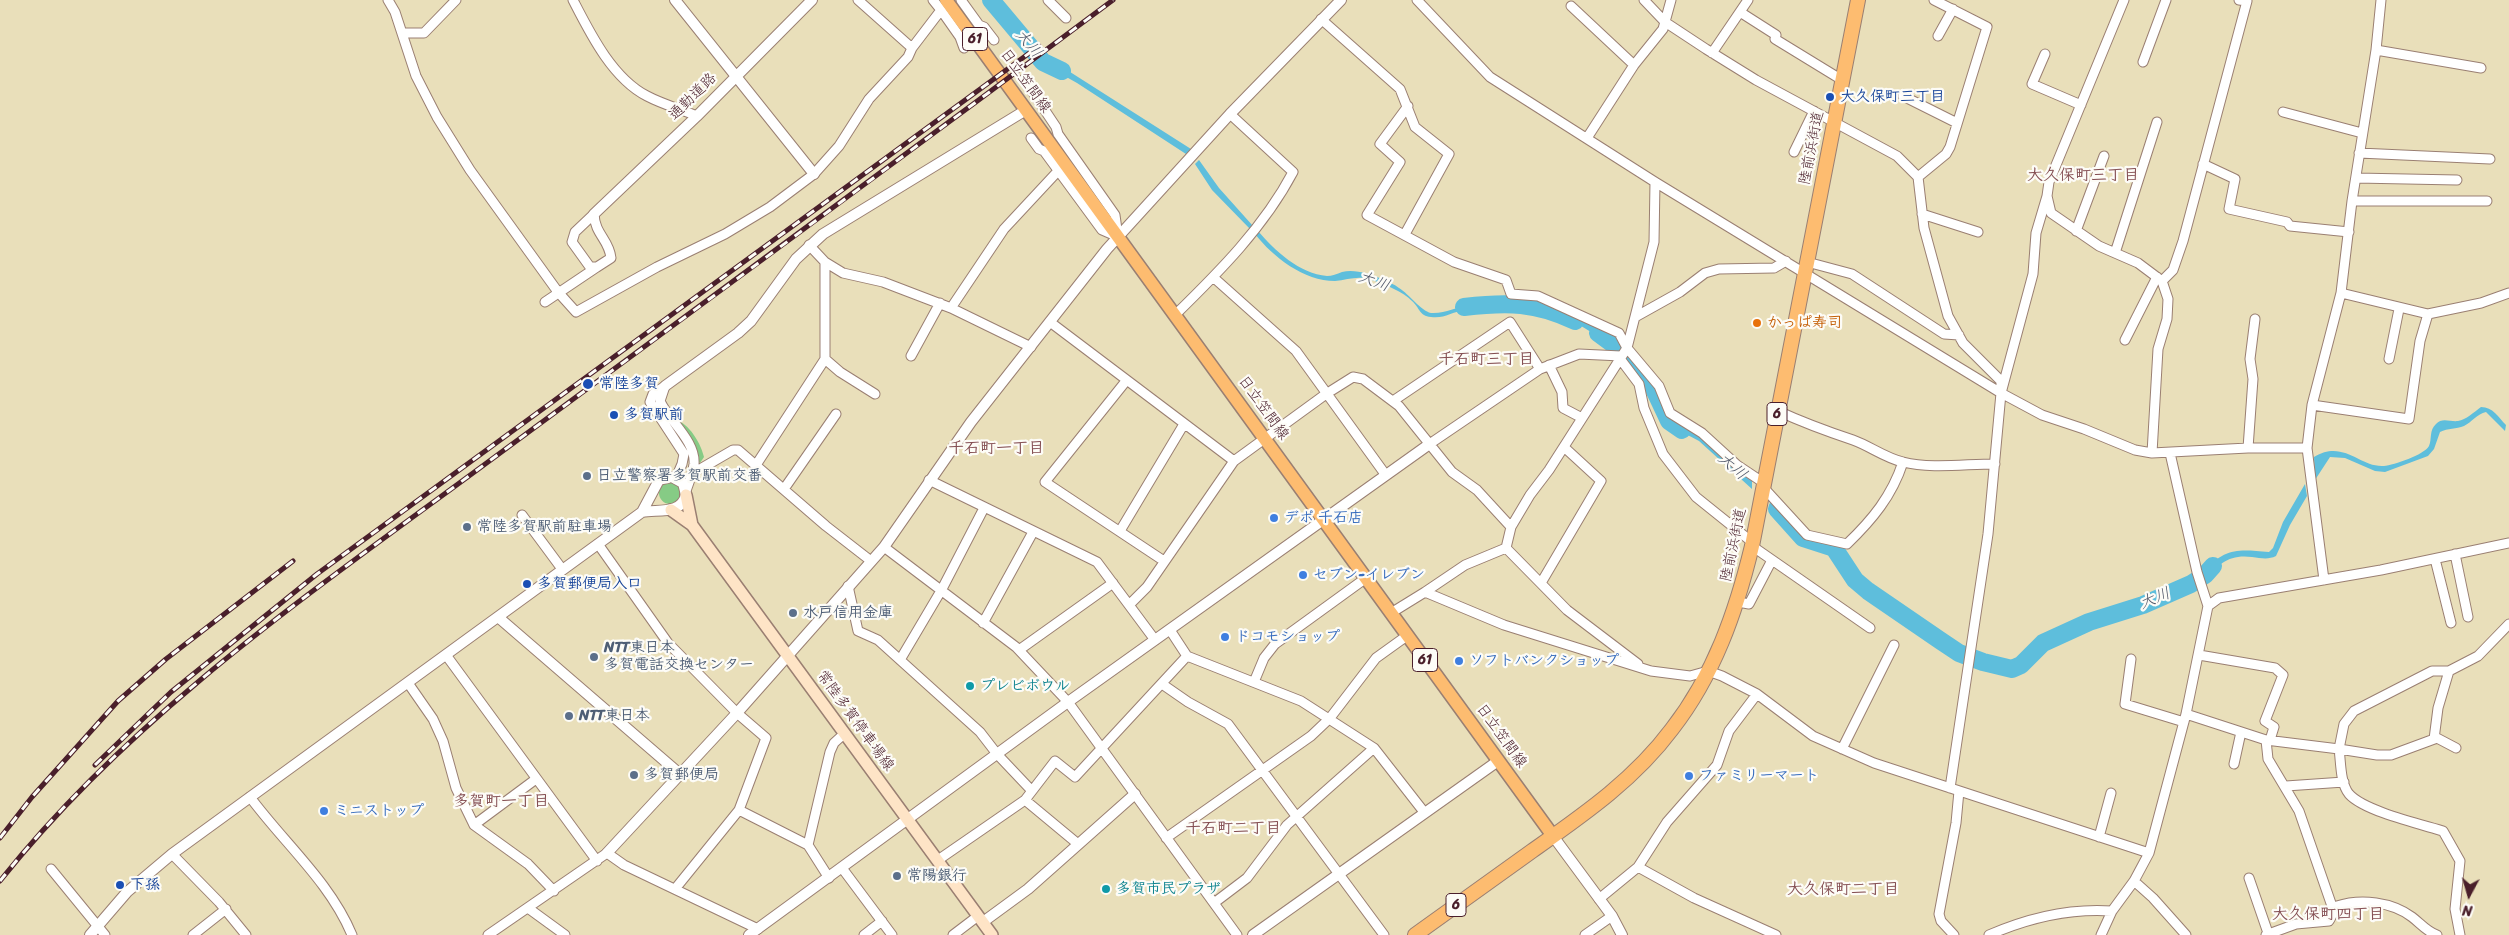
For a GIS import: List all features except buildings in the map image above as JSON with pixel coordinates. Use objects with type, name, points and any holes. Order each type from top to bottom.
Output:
[{"type":"highway","name":"陸前浜街道","points":[[1415,935],[1596,806],[1651,755],[1677,722],[1708,672],[1724,641],[1738,602],[1752,544],[1858,0]]},
{"type":"main road","name":"日立笠間線","points":[[944,5],[1026,110],[1553,836]]},
{"type":"main road","points":[[686,493],[692,525]]},
{"type":"main road","points":[[669,510],[692,525]]},
{"type":"main road","name":"常陸多賀停車場線","points":[[692,525],[789,655],[992,935]]},
{"type":"street","points":[[388,0],[403,33],[416,76],[437,117],[470,170],[558,292],[576,312],[656,267],[725,234],[770,207],[814,174],[839,146],[869,99],[908,57],[912,48],[944,5]]},
{"type":"street","points":[[403,33],[424,33],[456,0]]},
{"type":"street","points":[[573,0],[597,42],[632,86],[647,96],[697,116]]},
{"type":"street","points":[[675,0],[814,174]]},
{"type":"street","name":"通勤道路","points":[[594,214],[697,116],[812,0]]},
{"type":"street","points":[[858,0],[912,48]]},
{"type":"street","points":[[933,0],[944,5],[964,48]]},
{"type":"street","points":[[961,0],[979,25],[984,27],[994,40]]},
{"type":"street","points":[[1048,0],[1066,18]]},
{"type":"street","points":[[488,935],[554,892],[607,853],[681,775],[884,547],[970,422],[1118,237],[1230,114],[1341,0]]},
{"type":"street","points":[[1417,0],[1490,77],[1655,182],[1786,261],[1805,268],[2001,393],[2042,415],[2084,429],[2135,450],[2152,453],[2248,448],[2307,448]]},
{"type":"street","points":[[1644,0],[1665,22],[1712,53],[1756,80],[1897,156],[1918,177],[1924,228],[1948,316],[1963,343],[2001,381],[1988,534],[1970,660],[1939,914],[1941,921],[1954,935]]},
{"type":"street","points":[[1587,138],[1634,65],[1663,29],[1671,0]]},
{"type":"street","points":[[1712,53],[1748,0]]},
{"type":"street","points":[[1918,177],[1946,154],[1987,27],[1934,0]]},
{"type":"street","points":[[2001,393],[2033,274],[2036,233],[2049,182],[2124,0]]},
{"type":"street","points":[[2143,62],[2166,0]]},
{"type":"street","points":[[2125,340],[2159,279],[2173,270],[2184,241],[2247,1],[2239,0]]},
{"type":"street","points":[[2324,580],[2307,448],[2312,405],[2341,293],[2352,201],[2376,50],[2381,0]]},
{"type":"street","points":[[1571,6],[1634,65]]},
{"type":"street","points":[[1938,36],[1952,9]]},
{"type":"street","points":[[1740,12],[1776,35],[1775,39],[1842,80]]},
{"type":"street","points":[[1321,20],[1400,89],[1415,127],[1449,154],[1405,234]]},
{"type":"street","points":[[2376,50],[2481,68]]},
{"type":"street","points":[[2045,54],[2032,84],[2081,105]]},
{"type":"street","points":[[1024,79],[1058,134],[1115,215],[1118,237]]},
{"type":"street","points":[[1903,96],[1957,123]]},
{"type":"street","points":[[1408,106],[1380,144],[1400,162],[1367,214],[1454,262],[1506,280],[1511,294],[1538,296],[1618,333],[1659,386],[1670,413],[1702,433],[1763,485],[1807,535],[1847,544],[1871,521],[1889,496],[1903,462]]},
{"type":"street","points":[[676,478],[684,454],[650,402],[653,394],[738,333],[751,321],[796,259],[810,245],[839,223],[1026,110]]},
{"type":"street","points":[[1794,152],[1814,111]]},
{"type":"street","points":[[2283,112],[2362,133]]},
{"type":"street","points":[[1175,315],[1213,277],[1278,201],[1293,172],[1230,114]]},
{"type":"street","points":[[2115,253],[2157,122]]},
{"type":"street","points":[[1031,138],[1039,149],[1044,151],[1102,230],[1118,237]]},
{"type":"street","points":[[2359,153],[2490,159]]},
{"type":"street","points":[[2076,231],[2104,156]]},
{"type":"street","points":[[2203,164],[2236,179],[2229,209],[2287,222],[2290,226],[2349,232]]},
{"type":"street","points":[[951,308],[1004,229],[1058,171]]},
{"type":"street","points":[[2356,178],[2457,180]]},
{"type":"street","points":[[1506,548],[1511,527],[1628,348],[1654,242],[1655,182]]},
{"type":"street","points":[[2046,196],[2051,213],[2076,231],[2115,253],[2138,263],[2159,279],[2168,299],[2167,319],[2158,350],[2152,453]]},
{"type":"street","points":[[2352,201],[2487,201]]},
{"type":"street","points":[[594,214],[575,232],[572,242],[590,267],[597,266]]},
{"type":"street","points":[[545,302],[611,258],[610,250],[594,226],[594,214]]},
{"type":"street","points":[[1922,214],[1978,232]]},
{"type":"street","points":[[810,245],[825,262],[843,273],[883,282],[940,303],[1031,347]]},
{"type":"street","points":[[1637,316],[1680,292],[1705,273],[1719,269],[1768,269],[1786,261]]},
{"type":"street","points":[[756,465],[824,359],[825,262]]},
{"type":"street","points":[[1805,268],[1852,274],[1944,334],[1959,335]]},
{"type":"street","points":[[1213,277],[1296,351],[1385,474]]},
{"type":"street","points":[[2341,293],[2399,309],[2428,314],[2482,303],[2509,293]]},
{"type":"street","points":[[911,356],[940,303]]},
{"type":"street","points":[[2389,360],[2399,309]]},
{"type":"street","points":[[2312,405],[2408,419],[2420,341],[2428,314]]},
{"type":"street","points":[[2248,448],[2253,379],[2250,359],[2255,319]]},
{"type":"street","points":[[1050,322],[1234,461]]},
{"type":"street","points":[[1393,401],[1510,322],[1540,369]]},
{"type":"street","points":[[607,853],[624,865],[675,889],[754,932],[1068,702],[1385,474],[1540,369],[1579,354],[1621,358],[1639,384],[1644,408],[1663,454],[1696,497],[1772,560],[1870,628]]},
{"type":"street","points":[[824,359],[874,394]]},
{"type":"street","points":[[1548,365],[1562,392],[1563,408],[1582,418]]},
{"type":"street","points":[[1130,604],[1148,587],[1234,461],[1326,394],[1353,377],[1363,379],[1393,401],[1431,443],[1452,472],[1477,490],[1511,527]]},
{"type":"street","points":[[1126,381],[1045,482],[1164,561]]},
{"type":"street","points":[[642,512],[669,510],[681,505],[693,471],[694,456],[689,445],[660,401],[665,386]]},
{"type":"street","points":[[1778,411],[1816,429],[1853,440],[1903,462],[1949,466],[1995,464]]},
{"type":"street","points":[[784,489],[836,414]]},
{"type":"street","points":[[1120,531],[1184,424]]},
{"type":"street","points":[[1541,583],[1601,481],[1564,447]]},
{"type":"street","points":[[693,471],[702,468],[733,450],[738,450],[871,561]]},
{"type":"street","points":[[2101,935],[2112,911],[2134,881],[2149,852],[2185,718],[2208,606],[2197,572],[2170,453]]},
{"type":"street","points":[[90,935],[127,892],[172,854],[642,512],[659,480],[676,478],[683,483],[686,493]]},
{"type":"street","points":[[929,480],[1097,562],[1155,640]]},
{"type":"street","points":[[653,490],[656,502],[669,510]]},
{"type":"street","points":[[900,660],[942,589],[984,508]]},
{"type":"street","points":[[522,516],[562,569]]},
{"type":"street","points":[[983,623],[1033,532]]},
{"type":"street","points":[[2208,606],[2219,598],[2435,559],[2509,543]]},
{"type":"street","points":[[598,544],[668,643],[737,713],[766,738],[739,810],[675,889]]},
{"type":"street","points":[[884,547],[942,589],[1019,650],[1068,702],[1237,935]]},
{"type":"street","points":[[1506,548],[1567,610],[1643,668]]},
{"type":"street","points":[[1391,613],[1465,565],[1506,548]]},
{"type":"street","points":[[2455,554],[2468,616]]},
{"type":"street","points":[[2435,559],[2450,623]]},
{"type":"street","points":[[1738,602],[1749,604],[1772,560]]},
{"type":"street","points":[[1254,682],[1264,658],[1275,644],[1366,578]]},
{"type":"street","points":[[1019,650],[1113,583]]},
{"type":"street","points":[[848,586],[858,631],[878,640],[980,732],[997,754],[1032,791]]},
{"type":"street","points":[[1425,592],[1504,625],[1643,668],[1690,676],[1708,672],[1722,676],[1757,694],[1813,736],[1874,763],[2149,852]]},
{"type":"street","points":[[498,617],[681,775]]},
{"type":"street","points":[[2460,935],[2455,909],[2460,861],[2443,831],[2364,805],[2349,794],[2344,782],[2339,749],[2344,724],[2354,711],[2432,671],[2449,671],[2478,656],[2509,624]]},
{"type":"street","points":[[1170,630],[1187,656],[1301,701],[1374,748],[1424,812]]},
{"type":"street","points":[[1166,838],[1311,736],[1330,718],[1376,658],[1408,635]]},
{"type":"street","points":[[1842,749],[1894,645]]},
{"type":"street","points":[[446,655],[597,861]]},
{"type":"street","points":[[2199,655],[2275,668],[2283,675],[2265,721],[2274,727],[2268,740],[2268,759],[2274,772],[2286,786],[2308,835],[2334,912]]},
{"type":"street","points":[[938,860],[1026,800],[1055,761],[1075,777],[1187,656]]},
{"type":"street","points":[[2131,659],[2125,704],[2268,740],[2377,755],[2390,755],[2437,738],[2456,748]]},
{"type":"street","points":[[2434,739],[2438,708],[2449,671]]},
{"type":"street","points":[[408,683],[433,719],[443,741],[456,788],[474,825],[528,864],[554,892]]},
{"type":"street","points":[[1162,684],[1188,702],[1228,724],[1384,935]]},
{"type":"street","points":[[1599,899],[1638,867],[1667,822],[1717,765],[1729,731],[1757,694]]},
{"type":"street","points":[[2234,764],[2241,732]]},
{"type":"street","points":[[808,845],[830,752],[834,743],[845,733]]},
{"type":"street","points":[[1214,903],[1247,878],[1278,834],[1374,748]]},
{"type":"street","points":[[1253,935],[1498,761]]},
{"type":"street","points":[[474,825],[536,779]]},
{"type":"street","points":[[2286,786],[2344,782]]},
{"type":"street","points":[[2099,837],[2111,793]]},
{"type":"street","points":[[953,935],[1028,889],[1135,794]]},
{"type":"street","points":[[250,797],[275,830],[332,895],[352,935]]},
{"type":"street","points":[[1026,800],[1078,844]]},
{"type":"street","points":[[739,810],[808,845],[829,878]]},
{"type":"street","points":[[1553,836],[1612,916],[1622,935]]},
{"type":"street","points":[[172,854],[226,910],[246,935]]},
{"type":"street","points":[[1638,867],[1694,898],[1776,935]]},
{"type":"street","points":[[842,868],[892,935]]},
{"type":"street","points":[[51,869],[106,935]]},
{"type":"street","points":[[2249,878],[2267,934],[2296,924],[2329,921],[2337,906],[2350,902],[2396,907],[2412,916],[2432,934],[2437,935]]},
{"type":"street","points":[[2134,881],[2153,898],[2186,935]]},
{"type":"street","points":[[528,908],[565,935]]},
{"type":"street","points":[[1989,935],[2060,912],[2090,909],[2112,911]]},
{"type":"street","points":[[192,935],[226,910]]},
{"type":"street","points":[[1585,935],[1612,916]]},
{"type":"street","points":[[864,935],[882,921]]},
{"type":"green space","points":[[679,421],[688,427],[701,447],[704,457],[700,463],[696,460],[696,449]]},
{"type":"green space","points":[[670,482],[678,485],[681,493],[678,501],[670,504],[662,501],[659,493],[662,485]]},
{"type":"water","points":[[990,0],[997,0],[1019,31],[1035,44],[1030,47],[1015,34]]},
{"type":"water","points":[[1045,56],[1191,149],[1186,154],[1077,83],[1038,61]]},
{"type":"water","points":[[1199,160],[1219,188],[1253,226],[1250,229],[1212,190],[1195,164]]},
{"type":"water","points":[[1258,231],[1288,260],[1307,271],[1327,276],[1352,271],[1373,275],[1403,291],[1427,312],[1441,312],[1468,305],[1496,302],[1440,317],[1427,316],[1404,294],[1377,282],[1362,278],[1335,281],[1323,280],[1301,272],[1280,259],[1262,243],[1255,234]]},
{"type":"water","points":[[1527,302],[1541,304],[1570,314],[1604,332],[1620,346],[1612,348],[1608,342],[1569,319],[1542,306]]},
{"type":"water","points":[[1627,355],[1655,387],[1660,402],[1660,410],[1664,416],[1703,437],[1752,480],[1752,489],[1699,441],[1667,424],[1655,404],[1657,401],[1652,393],[1647,391],[1625,362]]},
{"type":"water","points":[[2481,407],[2485,407],[2495,413],[2506,425],[2505,431],[2486,412],[2480,414],[2464,426],[2440,432],[2434,449],[2428,456],[2385,472],[2375,471],[2345,458],[2330,457],[2315,480],[2314,457],[2325,452],[2343,452],[2375,465],[2395,464],[2415,456],[2426,449],[2430,443],[2432,429],[2438,422],[2443,420],[2461,420]]},
{"type":"water","points":[[2305,484],[2307,496],[2290,525],[2276,556],[2267,558],[2244,556],[2225,561],[2204,580],[2202,572],[2225,554],[2248,550],[2269,552],[2273,548],[2283,522]]},
{"type":"water","points":[[1771,497],[1794,524],[1790,528],[1769,507]]},
{"type":"waterway","name":"大川","points":[[991,0],[1043,62],[1062,71]]},
{"type":"waterway","name":"大川","points":[[1464,307],[1494,304],[1521,305],[1547,310],[1575,321]]},
{"type":"waterway","name":"大川","points":[[1598,333],[1617,347],[1638,373],[1653,387],[1669,421],[1682,430]]},
{"type":"waterway","name":"大川","points":[[1777,509],[1803,538],[1834,548],[1855,580],[1868,591],[1941,641],[1959,653],[1983,662],[2012,669],[2021,665],[2043,643],[2089,622],[2143,605],[2191,584],[2205,575],[2213,566]]},
{"type":"railway","points":[[0,881],[53,819],[110,761],[170,706],[232,654],[361,555],[1113,0]]},
{"type":"railway","points":[[95,765],[171,692],[317,574],[1039,46]]},
{"type":"railway","points":[[0,838],[32,797],[118,701],[166,659],[293,561]]},
{"type":"place","name":"大久保町三丁目","points":[[1830,97]]},
{"type":"place","name":"かっぱ寿司","points":[[1757,323]]},
{"type":"place","name":"常陸多賀","points":[[588,384]]},
{"type":"place","name":"多賀駅前","points":[[614,415]]},
{"type":"place","name":"日立警察署多賀駅前交番","points":[[587,476]]},
{"type":"place","name":"デポ 千石店","points":[[1274,518]]},
{"type":"place","name":"常陸多賀駅前駐車場","points":[[467,527]]},
{"type":"place","name":"セブン-イレブン","points":[[1303,575]]},
{"type":"place","name":"多賀郵便局入口","points":[[527,584]]},
{"type":"place","name":"水戸信用金庫","points":[[793,613]]},
{"type":"place","name":"ドコモショップ","points":[[1225,637]]},
{"type":"place","name":"NTT東日本 多賀電話交換センター","points":[[594,657]]},
{"type":"place","name":"ソフトバンクショップ","points":[[1459,661]]},
{"type":"place","name":"プレビボウル","points":[[970,686]]},
{"type":"place","name":"NTT東日本","points":[[569,716]]},
{"type":"place","name":"多賀郵便局","points":[[634,775]]},
{"type":"place","name":"ファミリーマート","points":[[1689,776]]},
{"type":"place","name":"ミニストップ","points":[[324,811]]},
{"type":"place","name":"常陽銀行","points":[[897,876]]},
{"type":"place","name":"下孫","points":[[120,885]]},
{"type":"place","name":"多賀市民プラザ","points":[[1106,889]]},
{"type":"district","name":"大久保町三丁目","points":[[2083,176]]},
{"type":"district","name":"千石町三丁目","points":[[1486,360]]},
{"type":"district","name":"千石町一丁目","points":[[996,449]]},
{"type":"district","name":"多賀町一丁目","points":[[501,802]]},
{"type":"district","name":"千石町二丁目","points":[[1233,829]]},
{"type":"district","name":"大久保町二丁目","points":[[1843,890]]},
{"type":"district","name":"大久保町四丁目","points":[[2328,915]]}]
